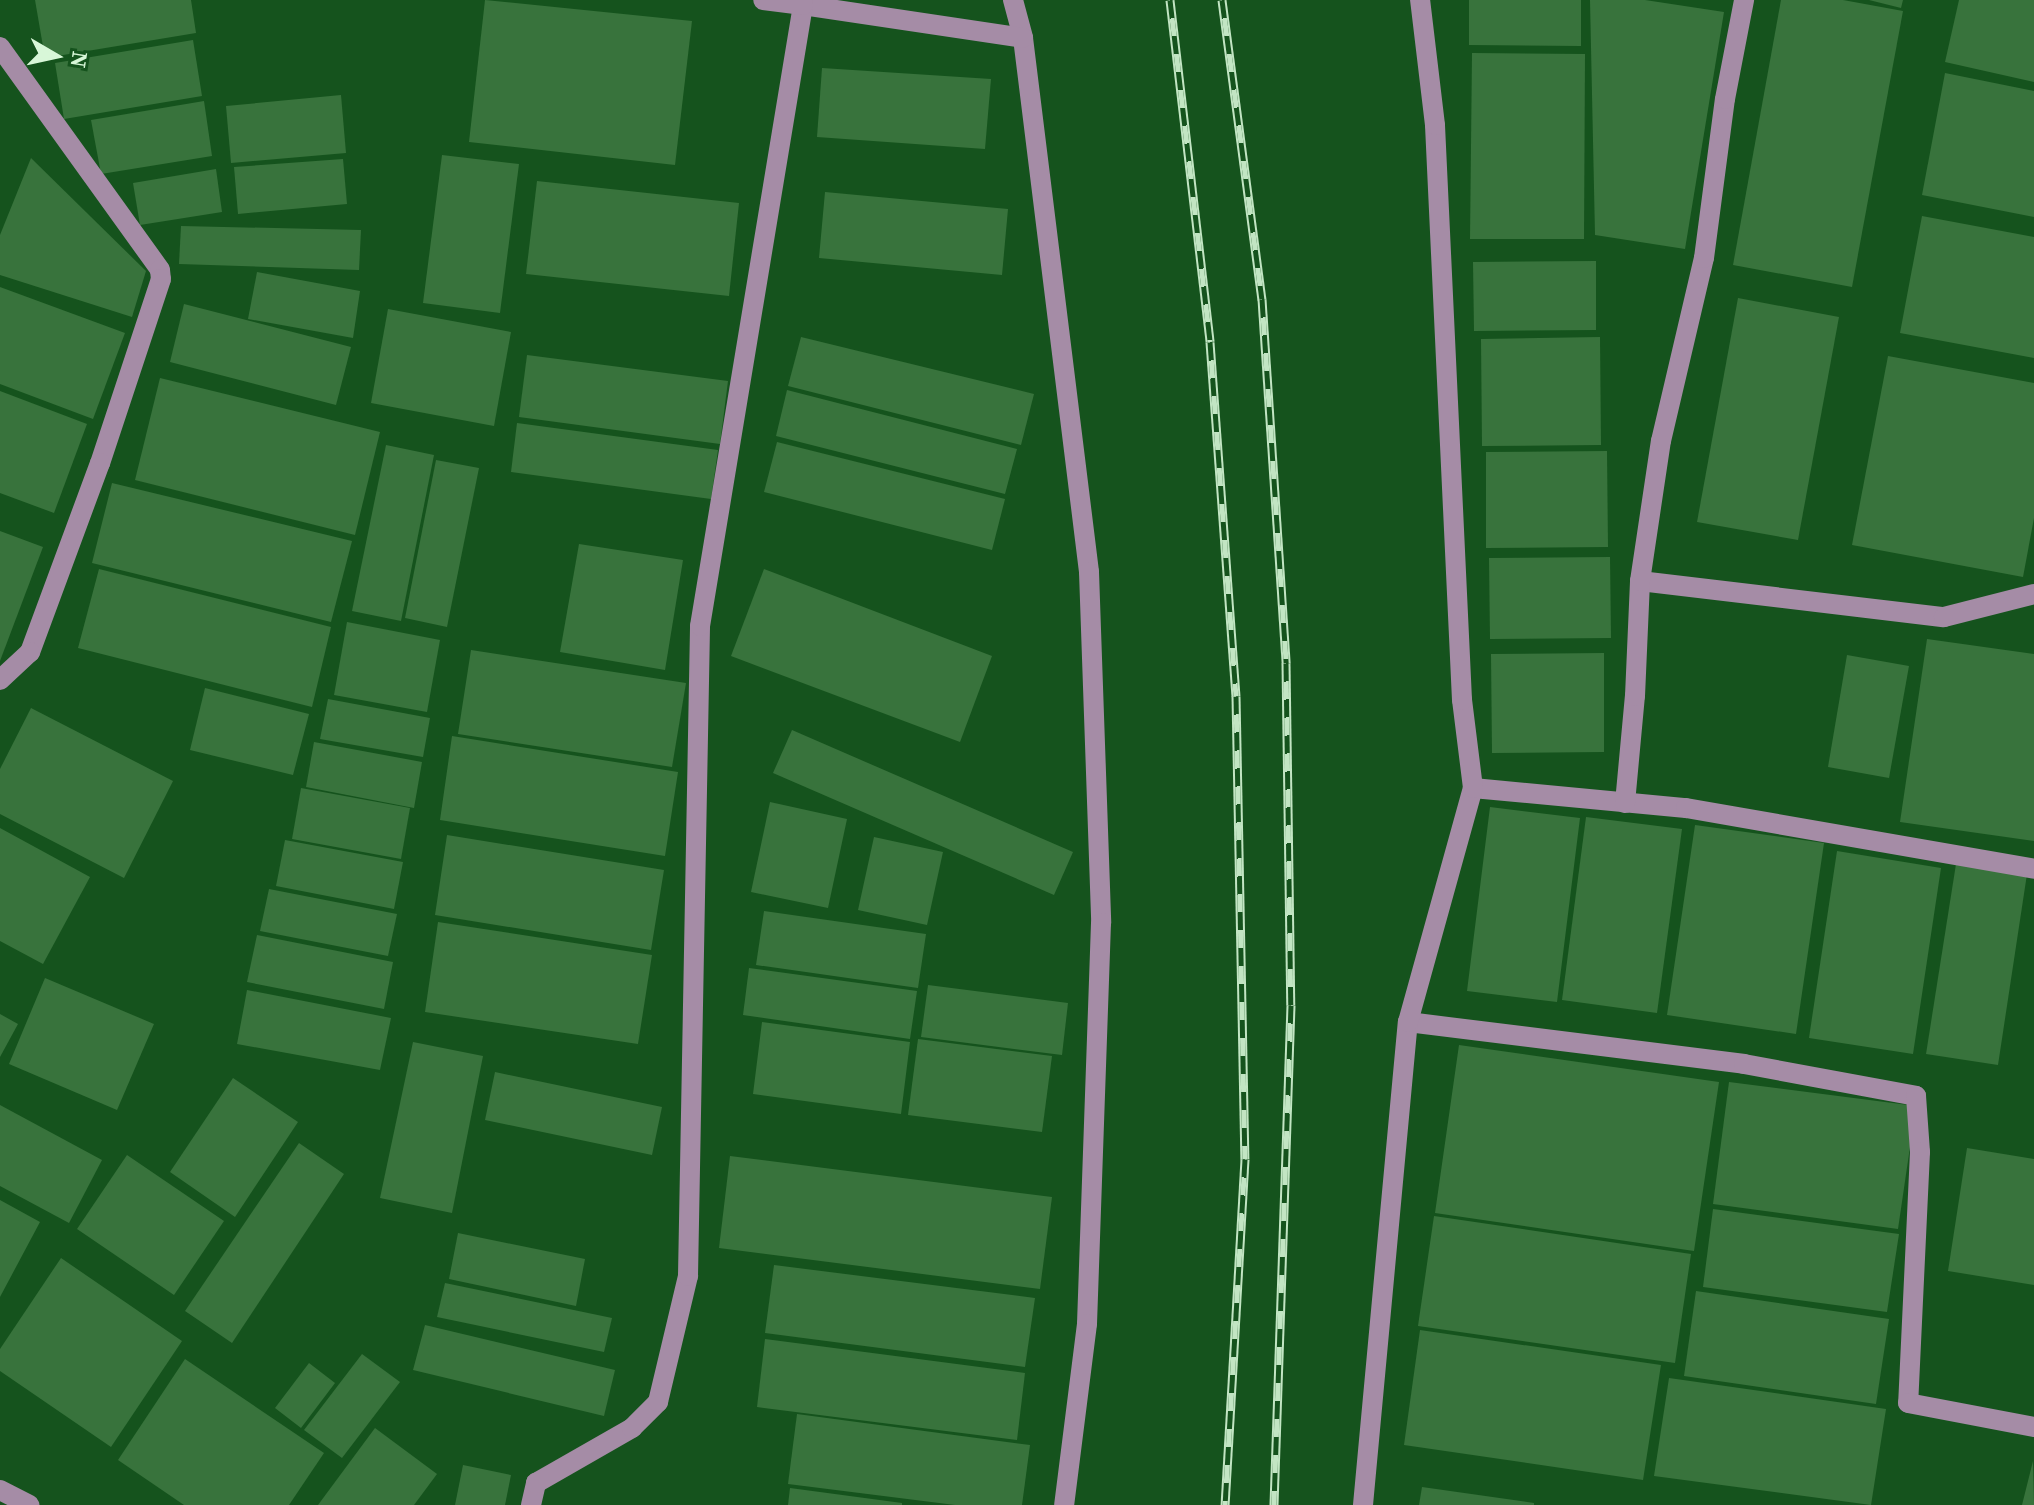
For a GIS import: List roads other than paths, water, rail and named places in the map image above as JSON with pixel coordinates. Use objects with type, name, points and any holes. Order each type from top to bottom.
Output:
[{"type":"street","points":[[763,0],[1023,38]]},
{"type":"street","points":[[1013,0],[1023,38],[1089,572],[1101,923],[1087,1324],[1064,1505]]},
{"type":"street","points":[[1363,1505],[1408,1022],[1473,788],[1462,700],[1435,125],[1420,0]]},
{"type":"street","points":[[1625,803],[1635,696],[1640,581],[1661,441],[1704,258],[1725,99],[1744,0]]},
{"type":"street","points":[[531,1505],[536,1483],[632,1428],[658,1402],[688,1276],[700,626],[803,5]]},
{"type":"street","points":[[0,47],[160,270],[161,279],[100,463],[30,652],[0,680]]},
{"type":"street","points":[[1640,581],[1944,617],[2034,594]]},
{"type":"street","points":[[1473,788],[1686,808],[2034,869]]},
{"type":"street","points":[[1408,1022],[1744,1064],[1916,1096],[1920,1152],[1908,1403],[2034,1427]]},
{"type":"street","points":[[0,1490],[29,1505]]},
{"type":"railway","points":[[1170,0],[1210,342],[1236,696],[1245,1159],[1225,1505]]},
{"type":"railway","points":[[1222,0],[1262,299],[1286,663],[1291,1005],[1274,1505]]}]
